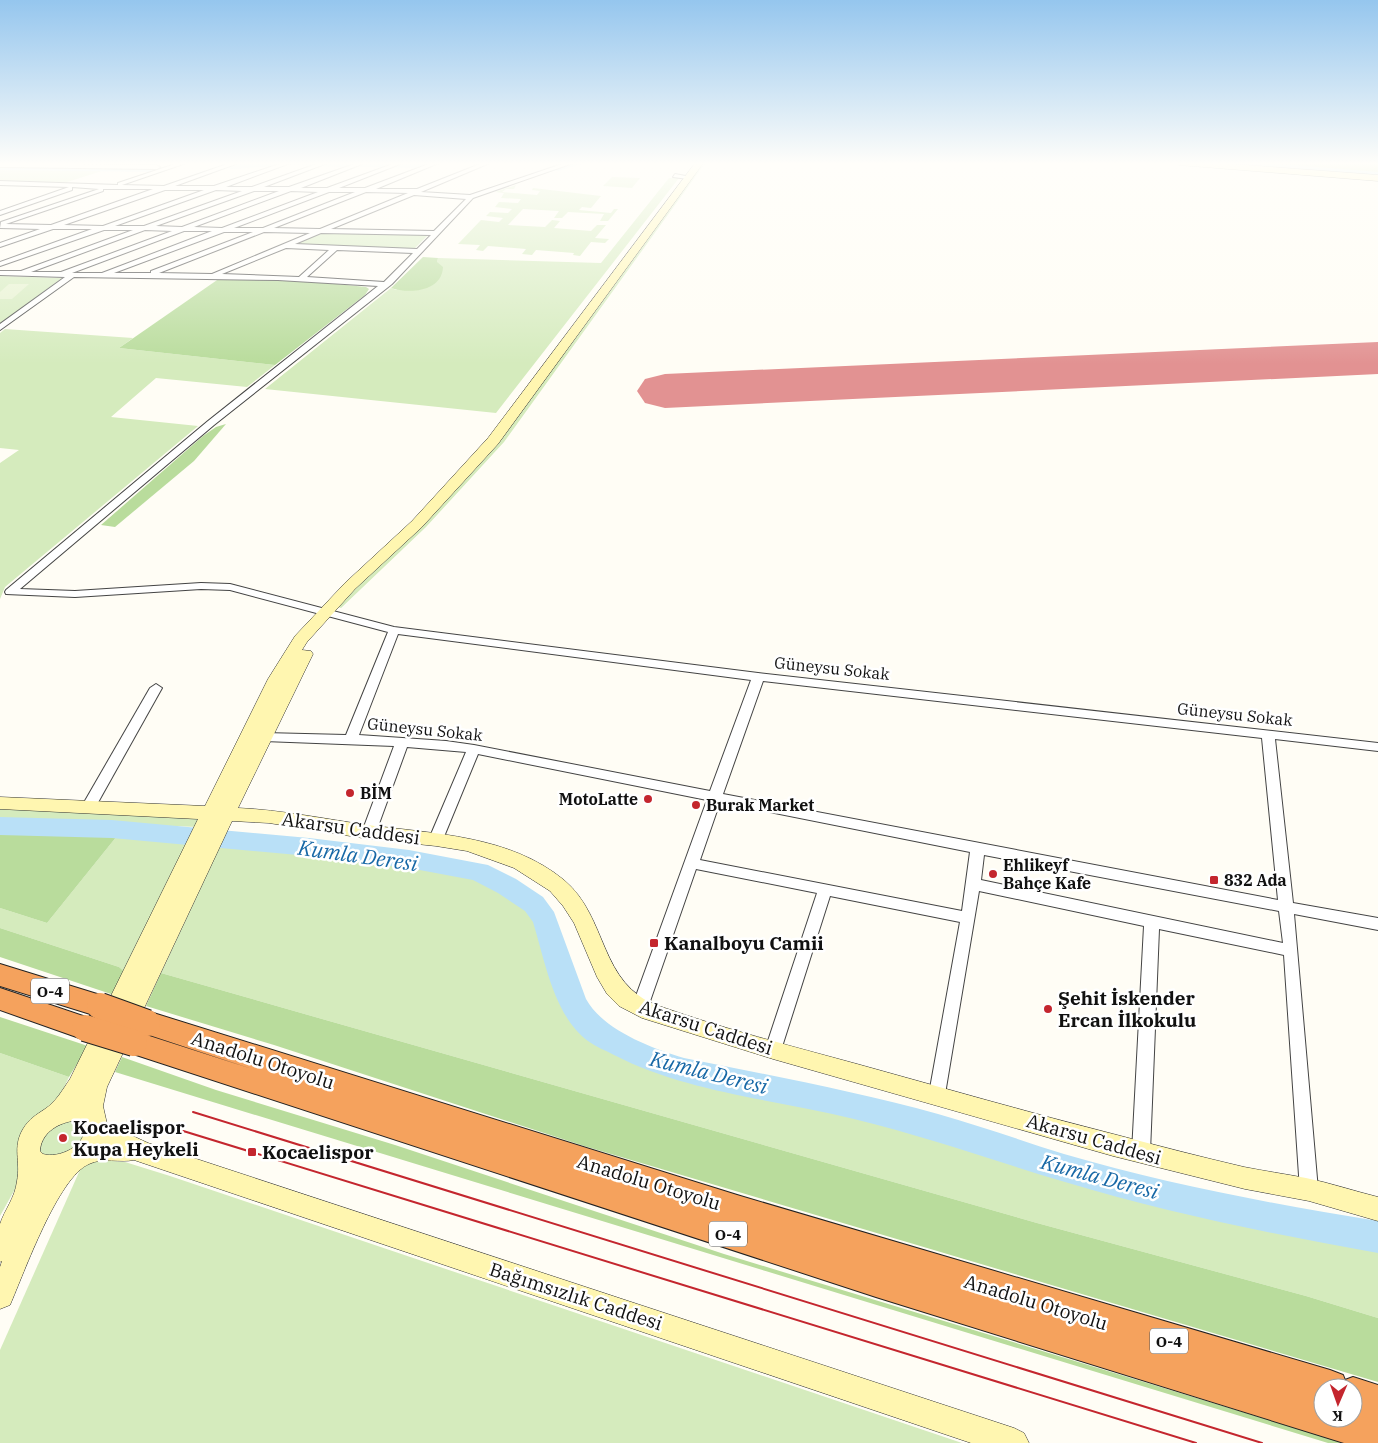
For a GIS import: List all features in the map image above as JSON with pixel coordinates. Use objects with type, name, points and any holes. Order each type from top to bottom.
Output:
[{"type":"highway","name":"Anadolu Otoyolu","points":[[0,975],[92,1017]]},
{"type":"highway","name":"Anadolu Otoyolu","points":[[0,998],[92,1017],[753,1242],[1105,1353],[1313,1415]]},
{"type":"highway","name":"Anadolu Otoyolu","points":[[141,1033],[487,1131],[952,1276],[1313,1383]]},
{"type":"highway","points":[[1363,1398],[1378,1403]]},
{"type":"highway","name":"Anadolu Otoyolu","points":[[1355,1428],[1378,1435]]},
{"type":"main road","points":[[218,813],[264,737],[291,678],[311,643],[350,586],[417,524],[493,441],[649,229]]},
{"type":"main road","points":[[0,1296],[52,1185],[94,1141],[95,1125],[91,1106],[96,1087],[276,679],[301,639],[426,530],[505,443],[657,229]]},
{"type":"main road","name":"Akarsu Caddesi","points":[[0,803],[269,816],[369,832],[436,839],[469,846],[521,863],[557,886],[570,900],[584,921],[608,977],[615,988],[627,1000],[650,1012],[773,1050],[1141,1152],[1245,1178],[1309,1190],[1378,1209]]},
{"type":"main road","points":[[55,1116],[70,1099],[78,1086],[176,902]]},
{"type":"main road","points":[[0,1250],[25,1199],[32,1174],[27,1150],[33,1132],[41,1124],[55,1116],[72,1111],[82,1112],[95,1125],[138,1150]]},
{"type":"main road","points":[[30,1158],[35,1164],[44,1167],[54,1167],[100,1150],[138,1150]]},
{"type":"main road","name":"Bağımsızlık Caddesi","points":[[138,1150],[1014,1443]]},
{"type":"street","points":[[0,245],[45,229]]},
{"type":"street","points":[[0,264],[97,229]]},
{"type":"street","points":[[18,274],[139,229]]},
{"type":"street","points":[[57,275],[179,229]]},
{"type":"street","points":[[98,276],[222,229]]},
{"type":"street","points":[[145,277],[265,229]]},
{"type":"street","points":[[285,229],[436,233]]},
{"type":"street","points":[[5,592],[211,423],[389,282],[440,229]]},
{"type":"street","points":[[211,276],[322,230]]},
{"type":"street","points":[[283,246],[420,251]]},
{"type":"street","points":[[302,278],[335,248]]},
{"type":"street","points":[[0,274],[302,278],[385,284]]},
{"type":"street","points":[[0,328],[70,276]]},
{"type":"street","points":[[5,592],[75,594],[201,586],[230,587],[394,630]]},
{"type":"street","name":"Güneysu Sokak","points":[[1378,747],[758,677],[394,630],[351,739],[446,745],[474,749],[978,849],[1378,924]]},
{"type":"street","points":[[640,1007],[758,677]]},
{"type":"street","points":[[89,806],[156,688]]},
{"type":"street","points":[[1268,735],[1291,951],[1309,1190]]},
{"type":"street","points":[[264,737],[351,739]]},
{"type":"street","points":[[369,832],[402,742]]},
{"type":"street","points":[[436,839],[474,749]]},
{"type":"street","points":[[937,1094],[968,918],[978,849]]},
{"type":"street","points":[[691,863],[968,918]]},
{"type":"street","points":[[973,884],[1291,951]]},
{"type":"street","points":[[773,1050],[825,890]]},
{"type":"street","points":[[1141,1152],[1152,921]]},
{"type":"green space","points":[[472,229],[591,231],[602,229],[595,238],[609,239],[605,243],[591,242],[580,256],[573,255],[574,253],[536,250],[532,255],[522,254],[526,249],[488,246],[483,251],[476,250],[480,245],[458,244]]},
{"type":"green space","points":[[628,229],[639,229],[496,413],[265,389],[391,288],[396,290],[437,262],[438,258],[601,263]]},
{"type":"green space","points":[[651,229],[657,229],[504,442],[426,527],[341,608],[333,605],[497,439]]},
{"type":"green space","points":[[325,232],[428,235],[414,249],[293,245]]},
{"type":"green space","points":[[423,257],[438,258],[437,262],[443,267],[437,282],[415,291],[391,288]]},
{"type":"green space","points":[[0,276],[62,278],[0,324]]},
{"type":"green space","points":[[220,278],[298,280],[366,287],[369,289],[365,295],[275,365],[119,348]]},
{"type":"green space","points":[[9,284],[29,284],[12,299],[0,299],[0,292]]},
{"type":"green space","points":[[5,329],[133,338],[119,348],[275,365],[247,387],[156,378],[111,417],[198,426],[5,587],[0,599],[0,463],[19,450],[0,448],[0,333]]},
{"type":"green space","points":[[226,424],[194,461],[115,527],[101,525],[203,436],[216,427]]},
{"type":"green space","points":[[0,803],[205,812],[199,827],[0,820]]},
{"type":"green space","points":[[0,833],[117,836],[47,923],[0,908]]},
{"type":"green space","points":[[117,836],[190,844],[126,973],[119,967],[0,928],[0,908],[47,923]]},
{"type":"green space","points":[[220,846],[400,863],[476,877],[526,906],[536,921],[564,1003],[578,1024],[605,1045],[637,1061],[687,1080],[852,1114],[1037,1168],[1168,1202],[1306,1233],[1378,1245],[1378,1318],[1306,1296],[1037,1223],[161,973]]},
{"type":"green space","points":[[0,928],[119,967],[126,973],[114,995],[0,957]]},
{"type":"green space","points":[[161,973],[1037,1223],[1306,1296],[1378,1318],[1378,1382],[584,1146],[274,1045],[146,1006]]},
{"type":"green space","points":[[0,1017],[88,1046],[69,1077],[0,1053]]},
{"type":"green space","points":[[0,1053],[69,1077],[19,1182],[0,1216]]},
{"type":"green space","points":[[122,1057],[216,1090],[395,1145],[724,1254],[1344,1443],[1328,1443],[115,1072]]},
{"type":"green space","points":[[77,1117],[89,1133],[67,1157],[38,1155],[44,1129]]},
{"type":"green space","points":[[98,1160],[125,1162],[170,1176],[962,1443],[0,1443],[0,1350],[83,1163]]},
{"type":"waterway","name":"Kumla Deresi","points":[[0,826],[112,829],[309,847],[409,859],[479,872],[507,886],[534,904],[545,919],[572,1000],[582,1019],[600,1034],[651,1060],[684,1070],[852,1105],[940,1128],[1065,1168],[1186,1200],[1273,1219],[1378,1237]]},
{"type":"runway","points":[[665,391],[1378,358]]},
{"type":"tram line","points":[[193,1112],[1262,1443]]},
{"type":"tram line","points":[[180,1130],[1196,1443]]},
{"type":"place","name":"BİM","points":[[350,793]]},
{"type":"place","name":"MotoLatte","points":[[648,799]]},
{"type":"place","name":"Burak Market","points":[[696,805]]},
{"type":"place","name":"Ehlikeyf Bahçe Kafe","points":[[993,874]]},
{"type":"place","name":"832 Ada","points":[[1214,880]]},
{"type":"place","name":"Kanalboyu Camii","points":[[654,943]]},
{"type":"place","name":"Şehit İskender Ercan İlkokulu","points":[[1048,1009]]},
{"type":"place","name":"Kocaelispor Kupa Heykeli","points":[[63,1138]]},
{"type":"place","name":"Kocaelispor","points":[[252,1152]]}]
